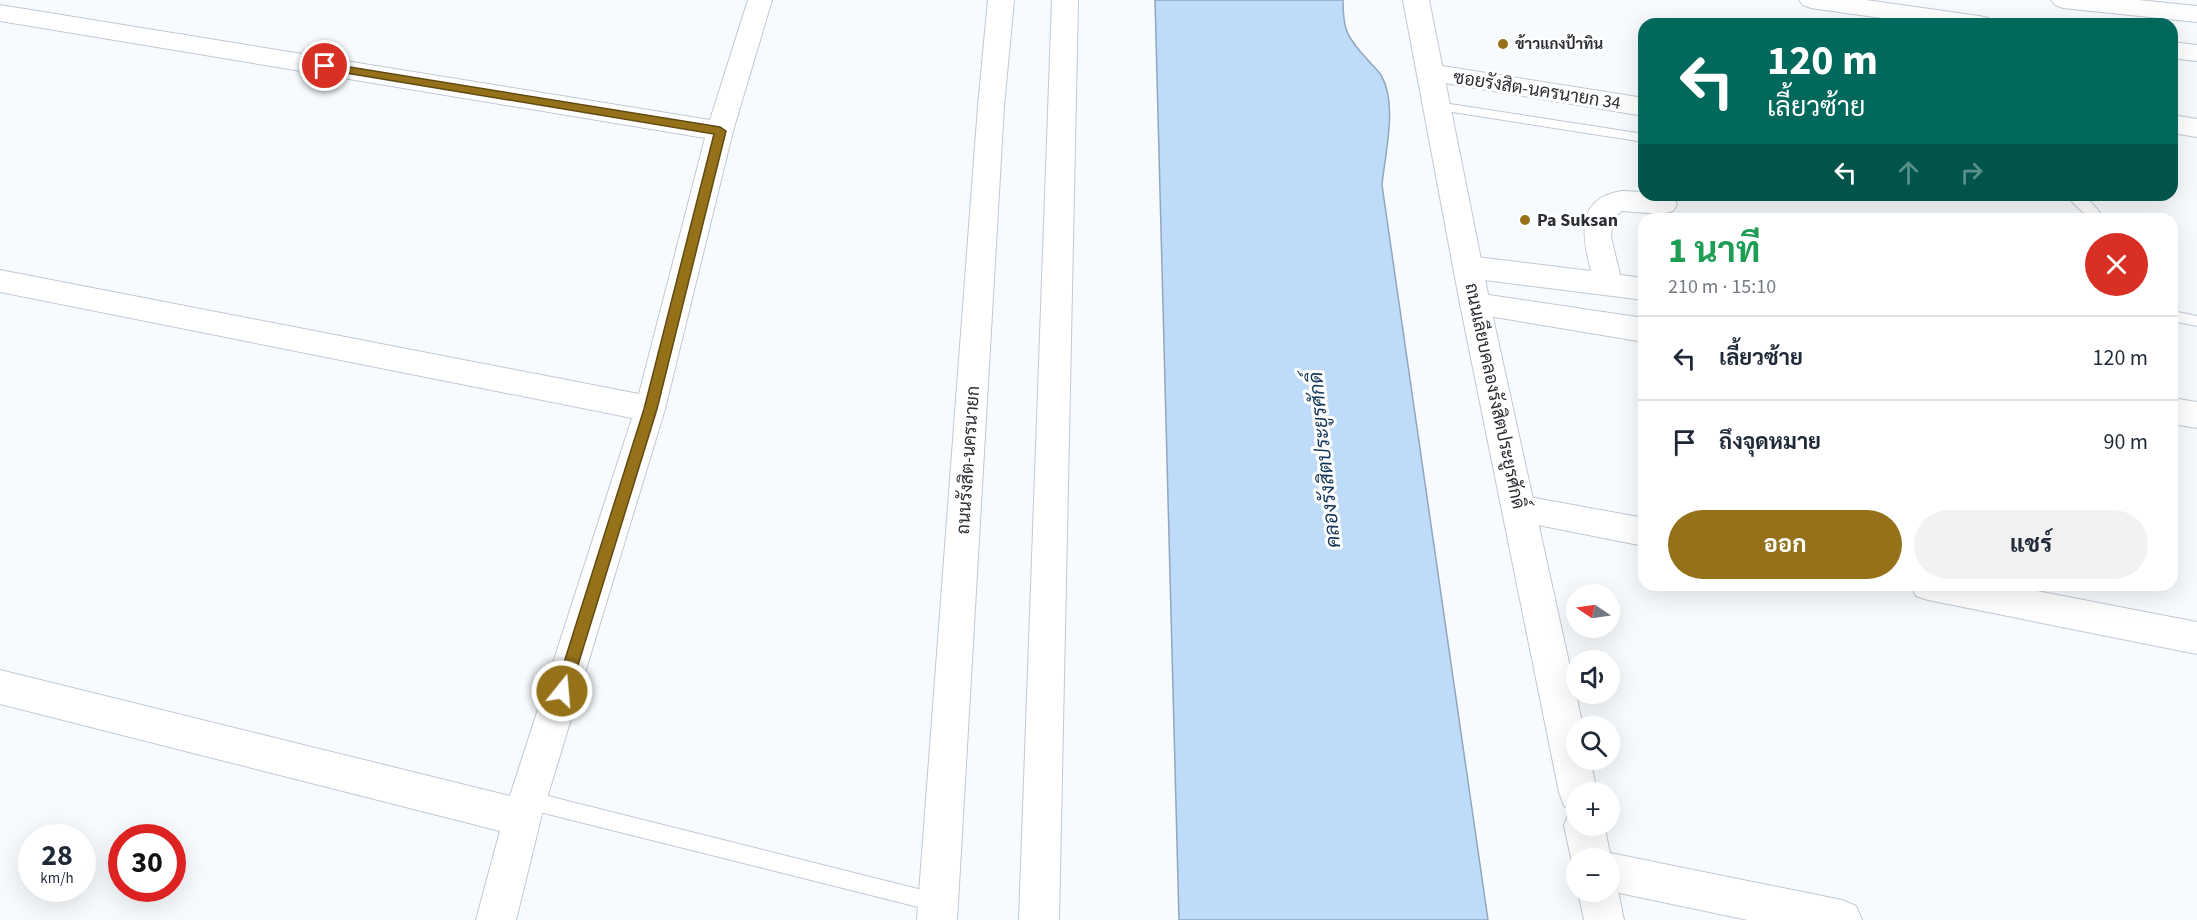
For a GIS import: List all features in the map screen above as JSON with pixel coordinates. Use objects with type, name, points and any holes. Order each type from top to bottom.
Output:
[{"type":"main road","name":"ถนนรังสิต-นครนายก","points":[[937,912],[1001,0]]},
{"type":"main road","points":[[1039,920],[1065,0]]},
{"type":"main road","name":"ถนนเลียบคลองรังสิตประยูรศักดิ์","points":[[1416,0],[1475,304],[1576,782]]},
{"type":"main road","points":[[1600,902],[1604,920]]},
{"type":"street","points":[[496,920],[525,809],[650,409],[720,131],[760,0]]},
{"type":"street","points":[[1811,0],[1924,8],[1958,18]]},
{"type":"street","points":[[2063,0],[2197,14]]},
{"type":"street","points":[[0,13],[720,131]]},
{"type":"street","points":[[2178,51],[2197,53]]},
{"type":"street","name":"ซอยรังสิต-นครนายก 34","points":[[1430,73],[1638,106]]},
{"type":"street","points":[[2178,125],[2197,128]]},
{"type":"street","points":[[1608,284],[1596,223],[1602,209],[1618,202],[1663,204]]},
{"type":"street","points":[[1468,267],[1638,288]]},
{"type":"street","points":[[0,281],[650,409]]},
{"type":"street","points":[[1475,304],[1638,329]]},
{"type":"street","points":[[2178,412],[2197,415]]},
{"type":"street","points":[[1519,510],[1638,531]]},
{"type":"street","points":[[1958,591],[2197,638]]},
{"type":"street","points":[[0,687],[525,809]]},
{"type":"street","points":[[1620,875],[1717,902],[1842,920]]},
{"type":"lane","points":[[1437,106],[1638,137]]},
{"type":"lane","points":[[2080,201],[2093,213]]},
{"type":"lane","points":[[2178,317],[2197,321]]},
{"type":"lane","points":[[525,809],[937,912]]},
{"type":"water","name":"คลองรังสิตประยูรศักดิ์","points":[[1155,0],[1343,0],[1347,32],[1381,75],[1386,87],[1390,114],[1382,185],[1488,920],[1179,920]]},
{"type":"place","name":"ข้าวแกงป้าทิน","points":[[1503,44]]},
{"type":"place","name":"Pa Suksan","points":[[1525,220]]},
{"type":"route","points":[[325,66],[720,131],[650,409],[562,691]]}]
